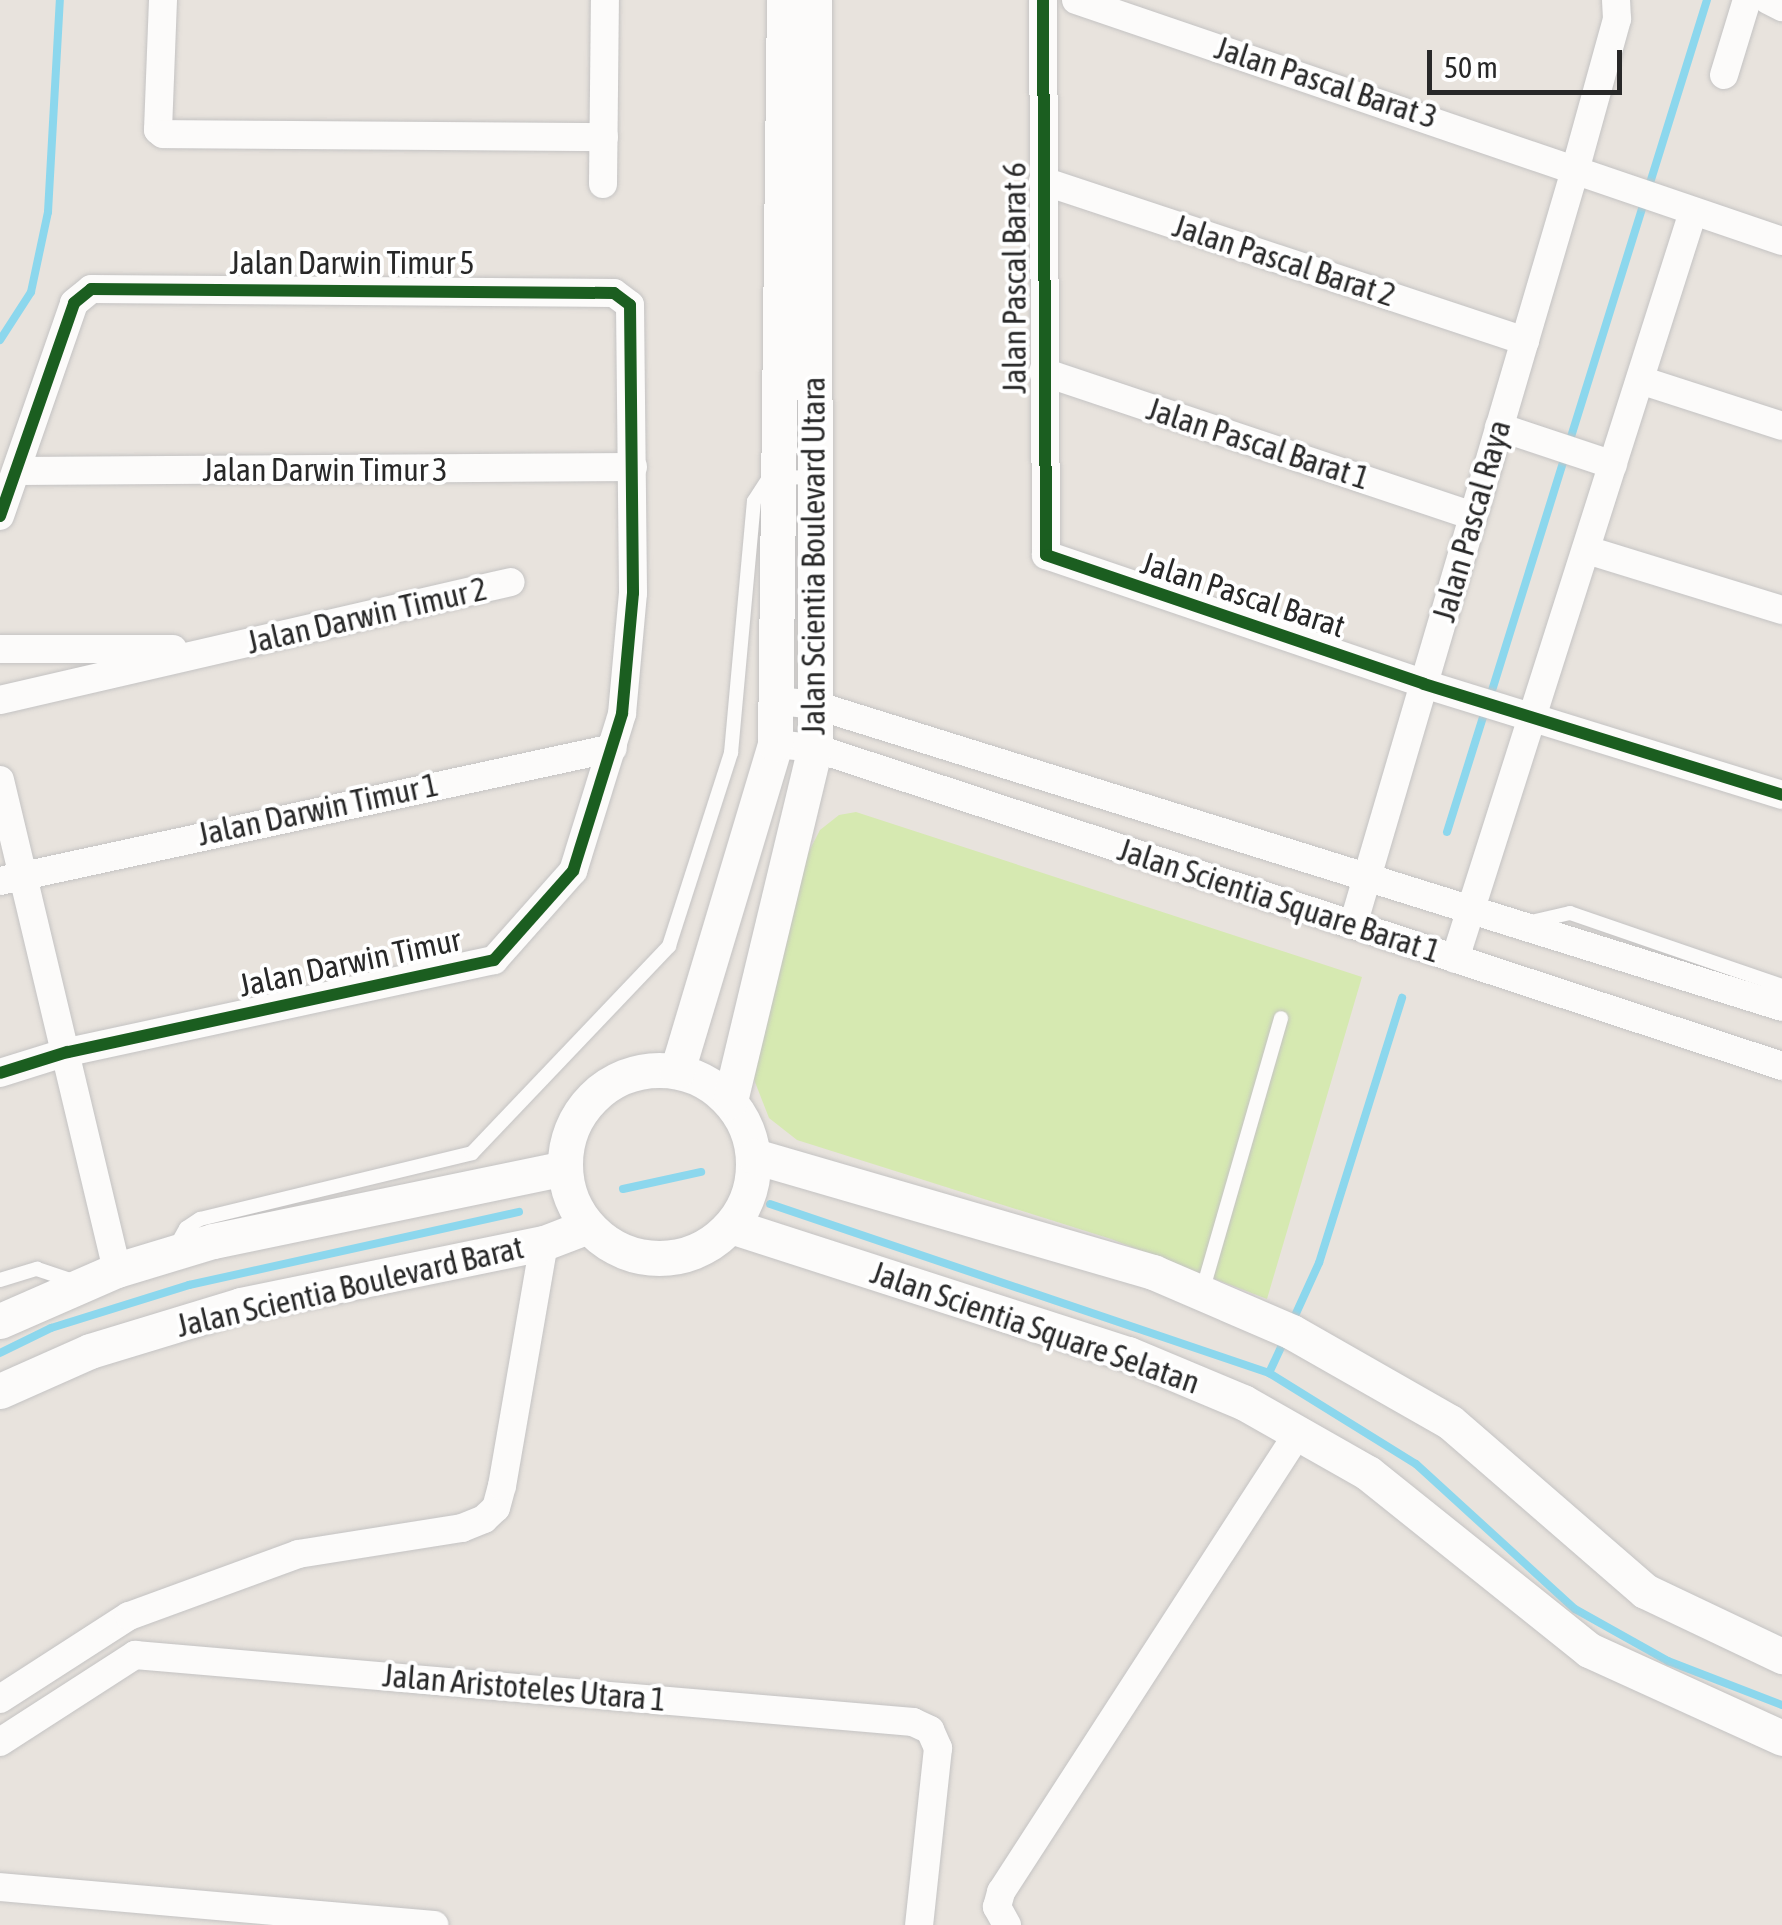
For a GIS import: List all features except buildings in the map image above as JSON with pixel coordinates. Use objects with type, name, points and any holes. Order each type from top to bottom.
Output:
[{"type":"street","points":[[163,0],[158,130],[164,134],[604,138]]},
{"type":"street","points":[[603,184],[605,0]]},
{"type":"street","name":"Jalan Scientia Boulevard Utara","points":[[730,1101],[815,748],[798,477],[784,0]]},
{"type":"street","name":"Jalan Scientia Boulevard Utara","points":[[677,1072],[775,744],[798,477],[814,0]]},
{"type":"street","name":"Jalan Pascal Barat 6","points":[[1042,0],[1046,554]]},
{"type":"street","name":"Jalan Pascal Barat 3","points":[[1076,0],[1576,167],[1782,241]]},
{"type":"street","name":"Jalan Pascal Raya","points":[[1353,925],[1576,167],[1616,19],[1616,0]]},
{"type":"street","points":[[1724,76],[1748,0]]},
{"type":"street","points":[[1768,0],[1782,8]]},
{"type":"street","name":"Jalan Pascal Barat 2","points":[[1042,181],[1525,341]]},
{"type":"street","points":[[1455,959],[1473,909],[1523,712],[1587,550],[1601,461],[1640,380],[1682,206]]},
{"type":"street","name":"Jalan Darwin Timur 5","points":[[17,471],[74,303],[90,289],[614,293],[630,305]]},
{"type":"street","name":"Jalan Darwin Timur","points":[[0,1073],[67,1052],[494,960],[573,871],[614,748],[632,593],[630,305]]},
{"type":"street","name":"Jalan Pascal Barat 1","points":[[1042,372],[1474,516]]},
{"type":"street","points":[[1640,380],[1782,426]]},
{"type":"street","points":[[1500,427],[1601,461]]},
{"type":"street","name":"Jalan Darwin Timur 3","points":[[17,471],[634,467]]},
{"type":"street","points":[[0,516],[17,471]]},
{"type":"street","points":[[1587,550],[1782,610]]},
{"type":"street","name":"Jalan Pascal Barat","points":[[1046,554],[1424,684],[1782,795]]},
{"type":"street","name":"Jalan Darwin Timur 2","points":[[0,700],[511,582]]},
{"type":"street","name":"Jalan Darwin Timur 2","points":[[0,649],[223,649]]},
{"type":"street","name":"Jalan Scientia Square Barat 1","points":[[778,701],[815,704],[1782,1007]]},
{"type":"street","name":"Jalan Scientia Square Barat 1","points":[[775,744],[815,748],[1782,1066]]},
{"type":"street","name":"Jalan Darwin Timur 1","points":[[11,877],[614,748]]},
{"type":"street","points":[[0,780],[11,877],[67,1052],[117,1270]]},
{"type":"street","points":[[648,1070],[677,1072],[706,1082],[730,1101],[754,1156],[753,1182],[730,1226],[706,1247],[675,1257],[643,1257],[612,1246],[588,1226],[571,1199],[564,1168],[573,1127],[598,1093],[648,1070]]},
{"type":"street","points":[[754,1156],[1015,1228],[1202,1293],[1361,1367],[1450,1422],[1645,1591],[1782,1656]]},
{"type":"street","points":[[0,1321],[81,1284],[172,1254],[564,1168]]},
{"type":"street","name":"Jalan Scientia Boulevard Barat","points":[[0,1390],[90,1351],[241,1305],[544,1243],[588,1226]]},
{"type":"street","name":"Jalan Scientia Square Selatan","points":[[730,1226],[1128,1354],[1298,1433],[1368,1474],[1589,1650],[1782,1738]]},
{"type":"street","points":[[0,1699],[129,1616],[298,1554],[462,1528],[496,1508],[544,1243]]},
{"type":"street","points":[[1007,1925],[998,1908],[1001,1892],[1298,1433]]},
{"type":"street","points":[[0,1742],[135,1655],[129,1616]]},
{"type":"street","name":"Jalan Aristoteles Utara 1","points":[[135,1655],[913,1722],[930,1730],[938,1748],[919,1925]]},
{"type":"street","points":[[0,1888],[434,1925]]},
{"type":"lane","points":[[172,1254],[186,1228],[200,1219],[472,1153],[669,946],[731,753],[754,501],[766,479],[798,477]]},
{"type":"lane","points":[[1520,924],[1570,913],[1782,986]]},
{"type":"lane","points":[[1202,1293],[1281,1018]]},
{"type":"lane","points":[[0,1280],[37,1269],[81,1284]]},
{"type":"green space","points":[[856,812],[1362,977],[1267,1299],[1111,1239],[797,1140],[769,1118],[748,1064],[805,859],[820,830],[839,815]]},
{"type":"waterway","points":[[0,340],[31,292],[48,212],[60,0]]},
{"type":"waterway","points":[[1490,697],[1707,0]]},
{"type":"waterway","points":[[1447,832],[1485,711]]},
{"type":"waterway","points":[[1293,1320],[1319,1263],[1402,998]]},
{"type":"waterway","points":[[623,1189],[701,1172]]},
{"type":"waterway","points":[[770,1204],[1269,1373],[1416,1464],[1575,1609],[1668,1661],[1782,1705]]},
{"type":"waterway","points":[[0,1353],[51,1328],[189,1285],[519,1212]]},
{"type":"waterway","points":[[1269,1373],[1285,1338]]},
{"type":"cycle path","points":[[1043,0],[1046,555],[1424,684],[1782,795]]},
{"type":"cycle path","points":[[0,516],[74,303],[91,289],[614,293],[630,305],[633,593],[622,714],[573,871],[494,960],[67,1052],[0,1073]]}]
